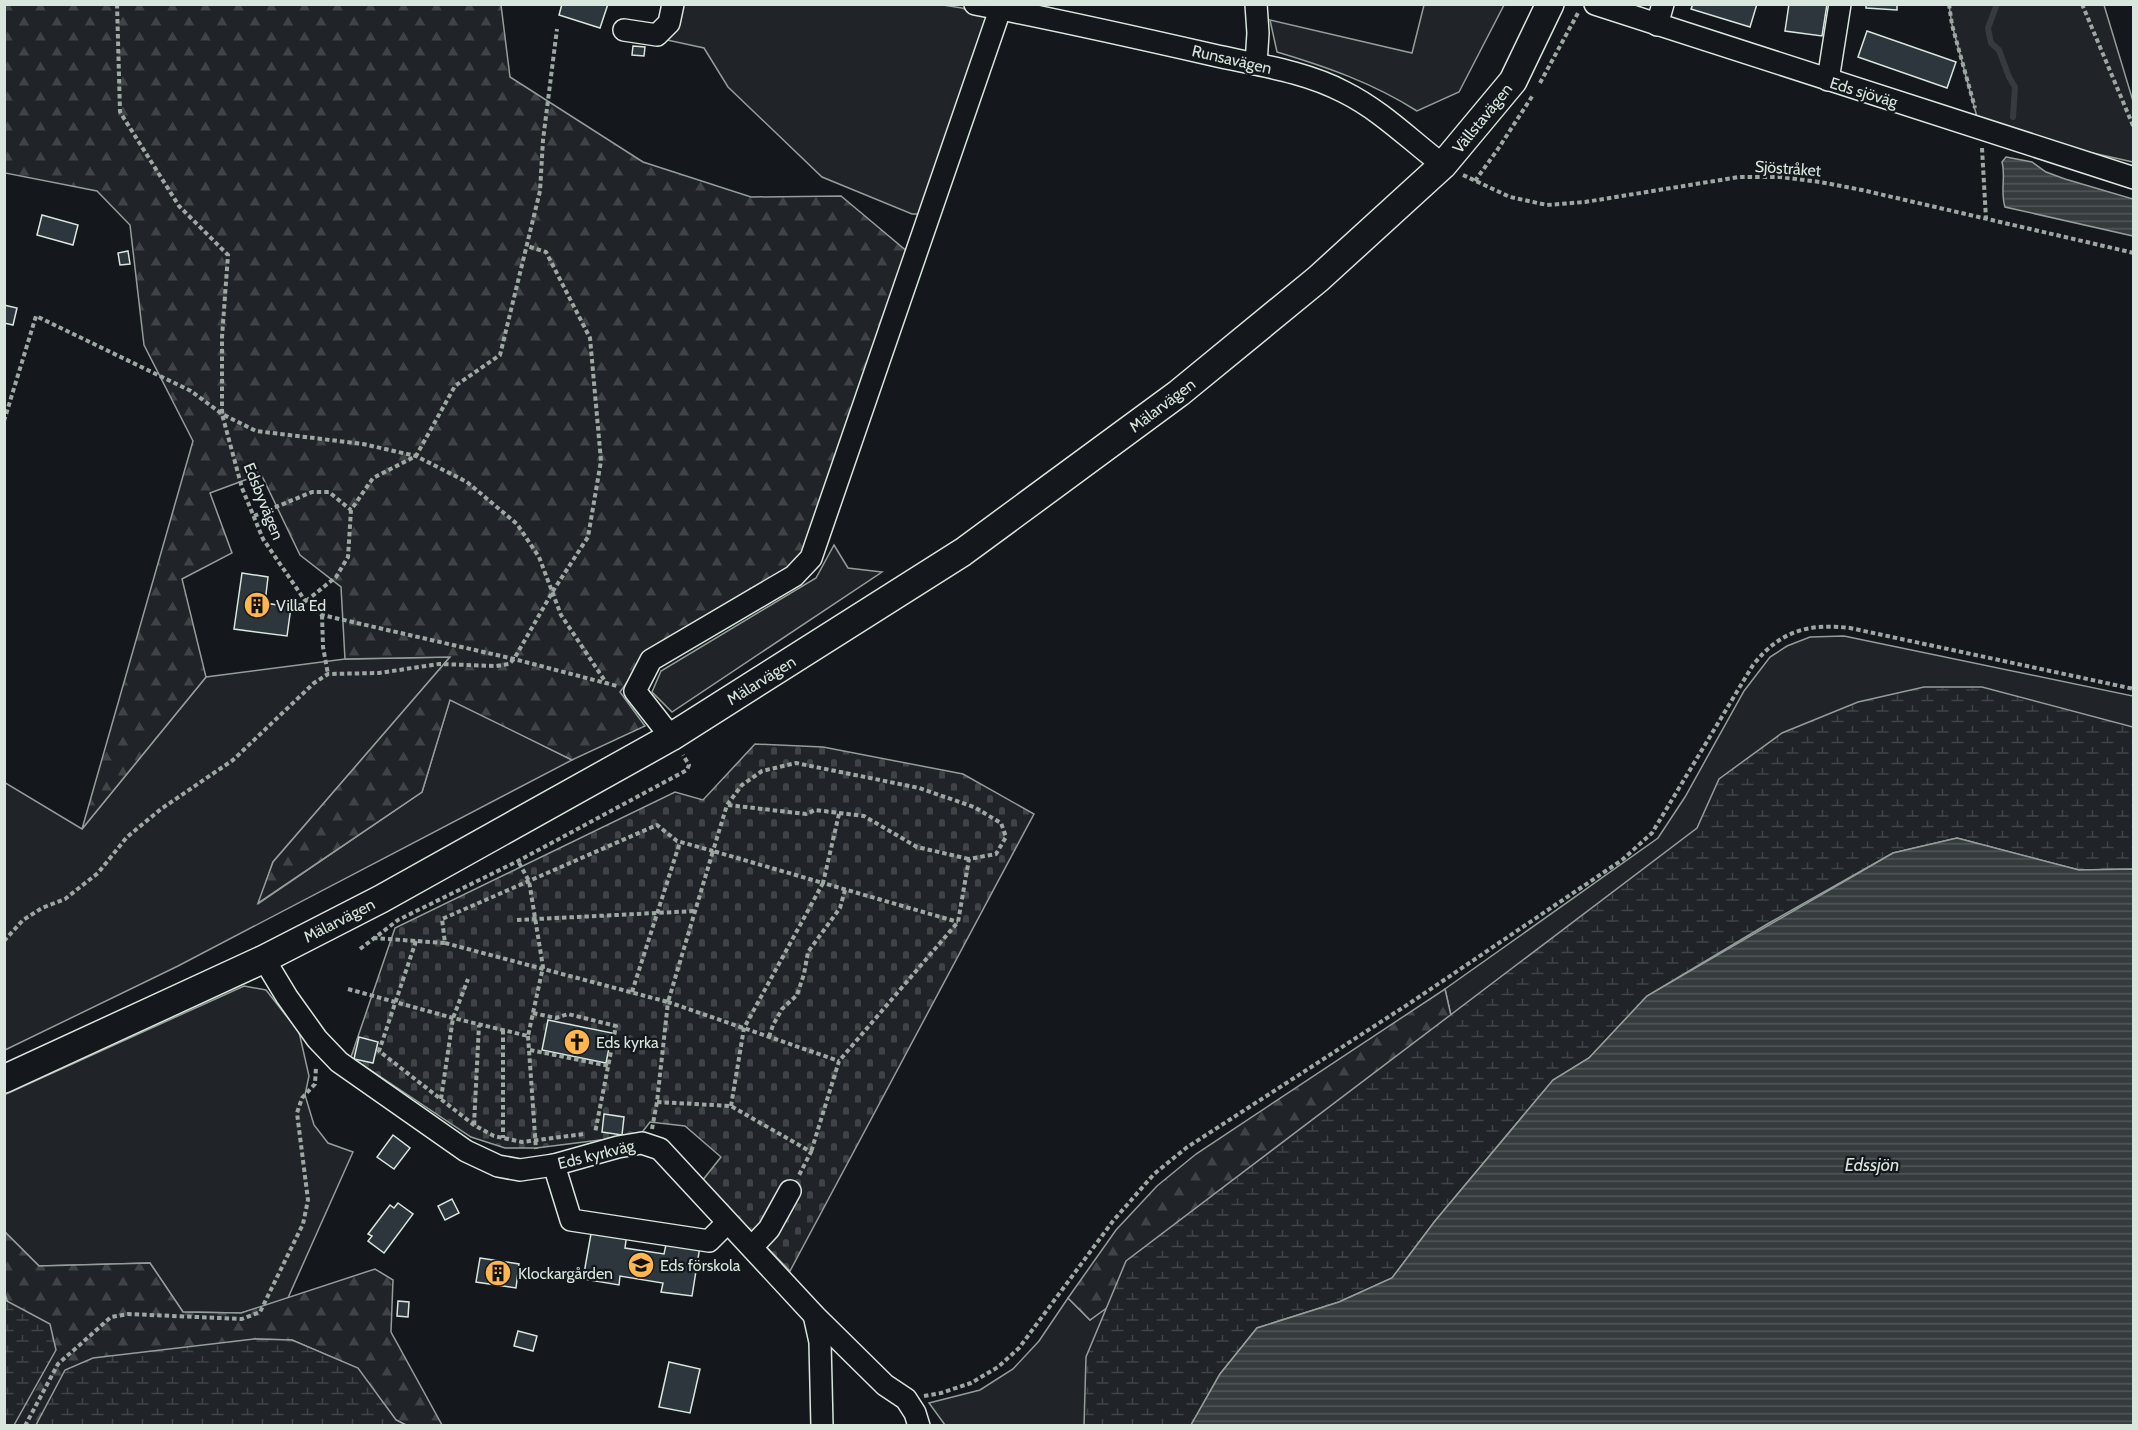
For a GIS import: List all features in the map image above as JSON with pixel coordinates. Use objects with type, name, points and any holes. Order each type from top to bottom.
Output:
[{"type":"main road","name":"Vällstavägen","points":[[1443,165],[1513,81],[1550,4]]},
{"type":"main road","name":"Mälarvägen","points":[[4,1079],[264,959],[381,899],[671,737],[963,552],[1170,400],[1318,279],[1443,165]]},
{"type":"street","points":[[624,30],[657,35],[669,23],[673,4]]},
{"type":"street","name":"Runsavägen","points":[[975,4],[1048,17],[1295,74],[1343,91],[1385,116],[1443,165]]},
{"type":"street","points":[[1256,4],[1258,33],[1256,64]]},
{"type":"street","name":"Eds sjöväg","points":[[1595,4],[2133,178]]},
{"type":"street","points":[[1657,25],[1664,4]]},
{"type":"street","points":[[1828,80],[1840,4]]},
{"type":"street","points":[[671,737],[635,691],[651,660],[794,576],[811,558],[1001,7]]},
{"type":"street","name":"Eds kyrkväg","points":[[264,959],[287,997],[317,1039],[339,1062],[466,1151],[498,1166],[520,1170],[554,1165],[618,1147],[642,1143],[660,1149],[814,1315],[885,1385],[906,1399]]},
{"type":"street","points":[[554,1165],[572,1220],[709,1242],[727,1223]]},
{"type":"street","points":[[752,1247],[769,1229],[790,1191]]},
{"type":"street","points":[[814,1315],[820,1342],[822,1425]]},
{"type":"street","points":[[906,1399],[919,1425]]},
{"type":"path","name":"Edsbyvägen","points":[[117,4],[120,112],[179,206],[228,255],[222,338],[222,414],[243,488],[263,539],[306,602],[322,615],[514,658],[635,691]]},
{"type":"path","points":[[2082,4],[2133,128]]},
{"type":"path","points":[[306,602],[336,577],[348,557],[351,510],[373,478],[416,456],[455,386],[500,355],[540,191],[543,140],[557,29]]},
{"type":"path","name":"Sjöstråket","points":[[1443,165],[1510,197],[1547,205],[1585,202],[1739,177],[1780,177],[1820,182],[2133,253]]},
{"type":"path","points":[[4,941],[23,920],[42,908],[65,899],[98,873],[128,837],[161,809],[233,760],[314,683],[328,674],[379,673],[439,664],[496,666],[509,664],[514,658],[588,537],[601,461],[590,338],[546,252],[528,246]]},
{"type":"path","points":[[4,421],[36,316],[191,391],[222,414],[256,431],[363,444],[416,456],[467,482],[517,524],[539,557],[561,615],[607,684]]},
{"type":"path","points":[[254,517],[312,492],[329,492],[351,510]]},
{"type":"path","points":[[322,615],[323,647],[328,674]]},
{"type":"path","points":[[906,1399],[941,1393],[971,1383],[998,1367],[1019,1348],[1113,1221],[1154,1174],[1186,1148],[1410,1003],[1622,860],[1652,833],[1753,665],[1765,649],[1781,638],[1797,631],[1828,626],[1850,628],[2133,689]]},
{"type":"path","points":[[360,949],[398,920],[518,861],[687,770],[689,765],[671,737]]},
{"type":"path","points":[[649,1144],[657,1102],[668,1002],[727,805],[742,785],[762,771],[796,763],[919,788],[974,807],[1001,823],[1006,837],[996,854],[969,859],[917,848],[864,816],[815,810],[806,814],[727,805]]},
{"type":"path","points":[[731,1106],[744,1028],[823,883],[839,814]]},
{"type":"path","points":[[446,943],[442,920],[657,825],[680,842],[958,922]]},
{"type":"path","points":[[632,992],[680,842]]},
{"type":"path","points":[[790,1191],[811,1152],[839,1061],[958,922],[969,859]]},
{"type":"path","points":[[518,861],[529,881],[543,967],[528,1036],[536,1140]]},
{"type":"path","points":[[769,1037],[782,1010],[797,995],[808,952],[840,908],[844,890]]},
{"type":"path","points":[[517,920],[696,910]]},
{"type":"path","points":[[373,938],[446,943],[543,967],[668,1002],[839,1061]]},
{"type":"path","points":[[416,941],[379,1051],[474,1125],[494,1136],[522,1142],[596,1133],[616,1026],[568,1014],[556,1018],[533,1013]]},
{"type":"path","points":[[441,1100],[453,1018],[468,979]]},
{"type":"path","points":[[348,988],[479,1025],[528,1036]]},
{"type":"path","points":[[474,1125],[479,1025]]},
{"type":"path","points":[[502,1030],[503,1138]]},
{"type":"path","points":[[25,1425],[58,1364],[111,1317],[128,1314],[242,1319],[260,1312],[303,1224],[308,1200],[297,1113],[302,1098],[315,1084],[317,1039]]},
{"type":"path","points":[[530,1050],[609,1066]]},
{"type":"path","points":[[657,1102],[731,1106],[811,1152]]},
{"type":"green space","points":[[4,5],[501,5],[510,77],[643,162],[751,197],[841,196],[909,253],[798,563],[646,656],[620,692],[645,726],[572,760],[450,700],[422,792],[258,903],[273,862],[450,657],[345,659],[341,587],[300,555],[261,474],[210,493],[232,553],[182,579],[206,677],[82,829],[193,441],[144,345],[130,225],[97,191],[5,173]]},
{"type":"green space","points":[[682,5],[943,5],[962,8],[993,18],[921,214],[912,214],[822,177],[728,87],[704,48],[667,40],[682,10]]},
{"type":"green space","points":[[1424,5],[1504,5],[1459,92],[1417,111],[1384,92],[1349,77],[1277,52],[1270,20],[1412,53]]},
{"type":"green space","points":[[1949,5],[2104,5],[2133,101],[2133,162],[1980,128],[1952,25]]},
{"type":"green space","points":[[834,545],[848,568],[882,572],[672,712],[652,692],[661,671],[816,578]]},
{"type":"green space","points":[[1844,636],[2133,696],[2133,869],[2079,870],[1191,1425],[945,1425],[929,1403],[980,1390],[1013,1369],[1039,1341],[1068,1298],[1090,1320],[1454,1029],[1445,989],[1658,838],[1685,797],[1744,691],[1770,657],[1787,646],[1810,637]]},
{"type":"green space","points":[[450,657],[273,862],[259,903],[422,792],[450,699],[572,760],[178,966],[5,1050],[4,782],[82,829],[206,677],[345,659]]},
{"type":"green space","points":[[1924,687],[1982,687],[2133,727],[2133,869],[2079,870],[1957,838],[1893,853],[1647,996],[1589,1058],[1553,1080],[1435,1221],[1392,1278],[1339,1302],[1257,1328],[1220,1374],[1191,1425],[1084,1426],[1086,1357],[1126,1261],[1697,828],[1719,779],[1782,733],[1858,702]]},
{"type":"green space","points":[[755,744],[823,747],[963,774],[1034,814],[790,1271],[702,1181],[721,1157],[685,1126],[650,1122],[640,1135],[536,1148],[505,1148],[471,1137],[351,1057],[395,928],[675,792],[703,800]]},
{"type":"green space","points":[[244,986],[266,990],[299,1032],[309,1076],[305,1095],[314,1125],[328,1143],[353,1152],[287,1300],[241,1313],[183,1312],[150,1263],[39,1266],[5,1232],[4,1095]]},
{"type":"green space","points":[[1445,989],[1454,1029],[1140,1284],[1090,1320],[1068,1298],[1116,1230],[1157,1186],[1196,1154]]},
{"type":"green space","points":[[5,1232],[39,1266],[150,1263],[183,1312],[241,1313],[375,1269],[393,1280],[391,1332],[442,1425],[406,1425],[396,1420],[357,1368],[292,1340],[254,1339],[261,1425],[5,1425],[4,1323],[11,1312],[5,1294]]},
{"type":"green space","points":[[5,1300],[50,1324],[56,1350],[14,1425],[5,1425]]},
{"type":"green space","points":[[254,1339],[292,1340],[358,1368],[396,1420],[406,1425],[36,1425],[65,1370],[93,1358]]},
{"type":"water","points":[[2006,157],[2032,162],[2046,172],[2065,179],[2133,199],[2133,236],[2005,207],[2002,162]]},
{"type":"water","name":"Edssjön","points":[[1957,838],[2079,870],[2133,869],[2133,1425],[1191,1425],[1220,1374],[1257,1328],[1339,1302],[1392,1278],[1435,1221],[1553,1080],[1589,1058],[1647,996],[1893,853]]},
{"type":"building","points":[[562,4],[608,4],[600,28],[559,15]]},
{"type":"building","points":[[1693,4],[1757,4],[1750,27],[1691,9]]},
{"type":"building","points":[[1789,4],[1827,4],[1822,36],[1785,31]]},
{"type":"building","points":[[1866,4],[1897,4],[1897,10],[1866,8]]},
{"type":"building","points":[[1867,31],[1956,62],[1947,88],[1858,57]]},
{"type":"building","points":[[633,46],[645,47],[644,56],[632,55]]},
{"type":"building","points":[[42,215],[78,225],[73,245],[37,235]]},
{"type":"building","points":[[128,251],[130,264],[120,265],[118,253]]},
{"type":"building","points":[[4,305],[17,308],[13,325],[4,323]]},
{"type":"building","name":"Villa Ed","points":[[242,573],[268,577],[265,603],[291,607],[287,636],[234,629]]},
{"type":"building","name":"Eds kyrka","points":[[548,1020],[612,1033],[606,1063],[542,1050]]},
{"type":"building","points":[[359,1037],[378,1042],[373,1063],[354,1059]]},
{"type":"building","points":[[604,1114],[624,1117],[622,1135],[602,1132]]},
{"type":"building","points":[[393,1135],[410,1148],[394,1169],[377,1157]]},
{"type":"building","points":[[452,1199],[459,1213],[445,1220],[438,1206]]},
{"type":"building","points":[[398,1203],[413,1214],[384,1253],[368,1241],[372,1236],[368,1234],[390,1205],[394,1208]]},
{"type":"building","name":"Eds förskola","points":[[592,1228],[627,1233],[625,1248],[664,1254],[667,1240],[700,1246],[692,1296],[661,1292],[663,1283],[620,1276],[619,1285],[583,1279]]},
{"type":"building","name":"Klockargården","points":[[480,1258],[519,1264],[516,1288],[476,1282]]},
{"type":"building","points":[[398,1301],[409,1302],[408,1317],[397,1316]]},
{"type":"building","points":[[518,1331],[537,1336],[533,1351],[514,1346]]},
{"type":"building","points":[[669,1362],[700,1369],[690,1413],[659,1407]]},
{"type":"waterway","points":[[1997,4],[1988,28],[1991,43],[1999,50],[2015,87],[2013,117]]},
{"type":"place","name":"Villa Ed","points":[[257,605]]},
{"type":"place","name":"Eds kyrka","points":[[577,1042]]},
{"type":"place","name":"Eds förskola","points":[[641,1265]]},
{"type":"place","name":"Klockargården","points":[[498,1273]]}]
